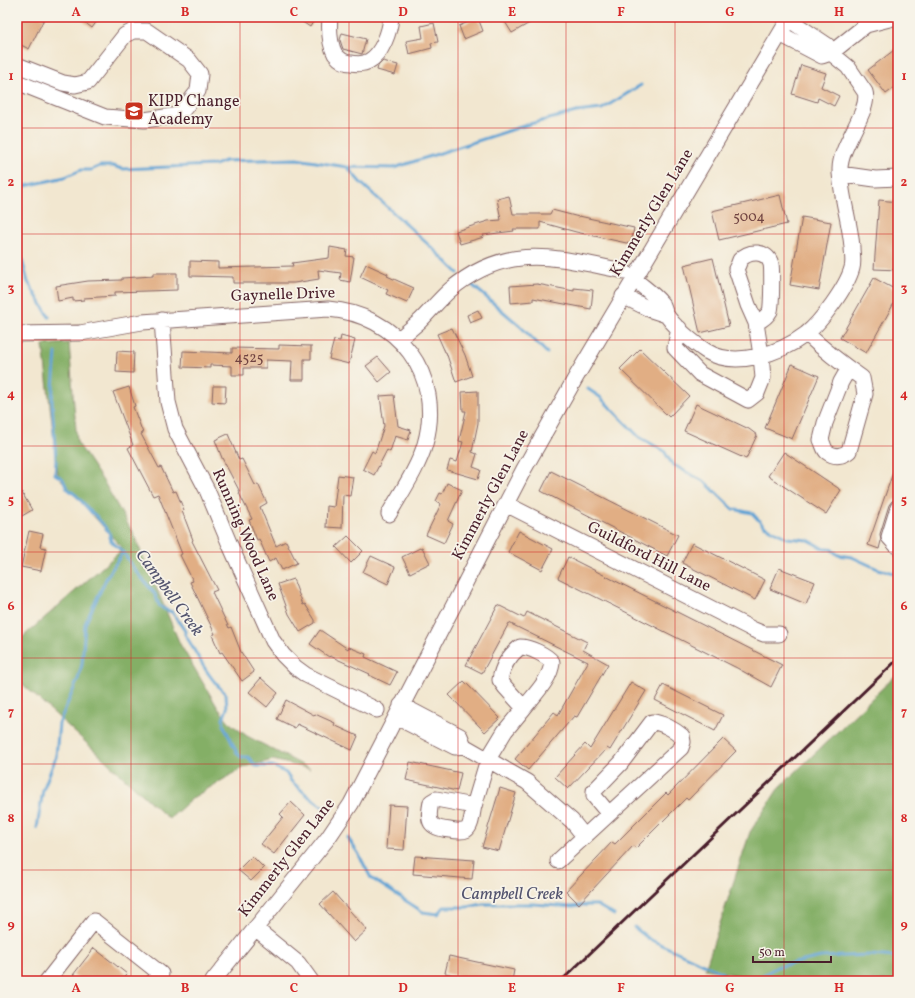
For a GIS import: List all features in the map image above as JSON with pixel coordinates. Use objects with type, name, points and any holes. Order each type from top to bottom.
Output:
[{"type":"street","points":[[330,17],[330,41],[336,55],[348,63],[359,64],[368,62],[375,57],[386,38],[391,17]]},
{"type":"street","points":[[780,34],[822,56],[831,53],[866,25],[897,17]]},
{"type":"street","points":[[399,339],[419,322],[449,291],[481,269],[499,262],[518,258],[546,256],[629,275],[662,304],[666,315],[678,328],[691,340],[714,355],[736,359],[776,352],[807,334],[838,296],[848,280],[852,267],[853,259],[849,221],[840,174],[840,163],[859,119],[866,96],[848,67],[831,53],[827,45],[789,18]]},
{"type":"street","name":"Kimmerly Glen Lane","points":[[213,981],[338,825],[351,804],[506,504],[576,377],[623,296],[629,275],[789,18]]},
{"type":"street","points":[[17,65],[63,83],[75,85],[88,82],[125,35],[133,31],[147,31],[189,60],[200,74],[198,91],[179,115],[144,120],[105,117],[17,82]]},
{"type":"street","points":[[840,174],[875,179],[898,178]]},
{"type":"street","points":[[623,296],[651,310],[666,315]]},
{"type":"street","name":"Gaynelle Drive","points":[[17,334],[80,333],[162,320],[336,310],[369,318],[387,329],[399,339],[411,353],[420,368],[428,393],[430,411],[425,444],[389,514]]},
{"type":"street","name":"Running Wood Lane","points":[[162,320],[168,402],[175,429],[207,490],[273,641],[283,655],[306,675],[377,710]]},
{"type":"street","points":[[678,328],[675,348],[700,374],[748,400],[757,393],[762,378],[761,355],[756,323]]},
{"type":"street","points":[[807,334],[826,352],[862,378],[865,394],[849,451],[844,455],[835,456],[826,452],[821,440],[825,423],[841,382],[846,375],[852,371]]},
{"type":"street","name":"Guildford Hill Lane","points":[[506,504],[754,630],[764,634],[779,634]]},
{"type":"street","points":[[898,508],[889,538],[898,548]]},
{"type":"street","points":[[474,806],[488,759],[505,731],[524,708]]},
{"type":"street","points":[[398,711],[455,747],[464,746],[527,782],[572,822],[584,836]]},
{"type":"street","points":[[558,861],[681,748],[683,742],[682,736],[678,732],[656,722],[652,722],[621,763],[594,791],[594,796],[609,814]]},
{"type":"street","points":[[47,981],[94,921],[160,974],[154,981]]},
{"type":"street","points":[[255,928],[298,963],[311,981]]},
{"type":"green space","points":[[69,343],[77,442],[105,484],[134,535],[180,644],[218,708],[231,724],[247,736],[310,769],[273,760],[244,767],[194,797],[169,819],[17,679],[17,642],[123,549],[58,476],[43,345]]},
{"type":"green space","points":[[898,673],[898,981],[769,981],[705,969],[750,832],[778,789]]},
{"type":"building","points":[[17,17],[45,17],[29,49],[17,43]]},
{"type":"building","points":[[78,17],[100,17],[92,28]]},
{"type":"building","points":[[295,17],[316,17],[310,27]]},
{"type":"building","points":[[502,17],[540,17],[512,33]]},
{"type":"building","points":[[478,18],[483,31],[464,39],[459,26]]},
{"type":"building","points":[[434,23],[438,42],[431,43],[432,48],[409,54],[406,41],[423,38],[421,26]]},
{"type":"building","points":[[342,33],[366,39],[362,54],[343,49],[340,40]]},
{"type":"building","points":[[898,47],[898,85],[886,94],[868,70]]},
{"type":"building","points":[[383,61],[398,65],[395,75],[377,70],[378,66]]},
{"type":"building","points":[[801,65],[826,73],[821,87],[839,96],[834,106],[818,98],[817,102],[792,94]]},
{"type":"building","points":[[780,195],[787,224],[719,240],[712,211]]},
{"type":"building","points":[[509,196],[513,214],[550,214],[552,210],[634,228],[631,244],[576,232],[540,222],[540,229],[513,229],[514,231],[483,235],[484,237],[460,244],[456,231],[488,221],[501,220],[497,199]]},
{"type":"building","points":[[879,200],[898,202],[898,270],[874,269]]},
{"type":"building","points":[[802,217],[831,222],[819,290],[790,285]]},
{"type":"building","points":[[330,247],[347,250],[346,256],[354,257],[350,282],[340,280],[341,273],[318,270],[319,279],[294,283],[233,283],[233,277],[190,276],[190,261],[218,262],[218,268],[293,266],[292,263],[329,258]]},
{"type":"building","points":[[713,258],[729,326],[700,333],[684,265]]},
{"type":"building","points":[[366,264],[388,274],[387,276],[414,288],[407,303],[386,294],[388,290],[360,277]]},
{"type":"building","points":[[153,273],[177,273],[177,290],[115,292],[115,296],[84,298],[84,300],[73,301],[73,298],[58,301],[56,286],[88,281],[122,280],[122,278],[153,276]]},
{"type":"building","points":[[874,278],[898,291],[898,296],[866,353],[840,338]]},
{"type":"building","points":[[537,284],[574,291],[574,288],[593,290],[591,309],[533,298],[533,301],[511,303],[510,286]]},
{"type":"building","points":[[478,310],[482,318],[470,323],[467,315]]},
{"type":"building","points":[[452,328],[465,355],[472,376],[456,382],[446,352],[437,334]]},
{"type":"building","points":[[341,336],[355,340],[349,364],[329,359],[334,340],[340,341]]},
{"type":"building","points":[[279,345],[311,346],[311,359],[304,359],[304,380],[291,380],[292,361],[266,360],[266,368],[244,368],[244,375],[232,375],[232,366],[210,365],[210,368],[182,367],[183,351],[232,353],[232,348],[279,349]]},
{"type":"building","points":[[640,349],[689,396],[669,417],[620,369]]},
{"type":"building","points":[[117,351],[134,352],[133,373],[116,372]]},
{"type":"building","points":[[378,357],[391,372],[379,382],[366,366]]},
{"type":"building","points":[[792,364],[819,376],[792,439],[765,428]]},
{"type":"building","points":[[213,386],[226,386],[225,403],[212,402]]},
{"type":"building","points":[[129,387],[135,406],[133,407],[143,433],[141,434],[159,468],[161,467],[173,492],[176,491],[184,510],[182,511],[193,540],[192,541],[217,590],[212,592],[229,628],[231,627],[241,652],[254,672],[242,681],[222,652],[220,653],[212,635],[215,634],[190,582],[193,581],[180,555],[182,554],[158,494],[153,496],[128,448],[133,445],[113,392]]},
{"type":"building","points":[[478,391],[478,423],[472,452],[477,454],[473,467],[481,470],[478,479],[447,470],[450,460],[457,462],[463,442],[459,441],[466,411],[463,411],[462,392]]},
{"type":"building","points":[[394,395],[398,426],[411,430],[408,440],[395,436],[390,452],[387,450],[374,475],[363,469],[372,451],[375,453],[384,426],[380,396]]},
{"type":"building","points":[[696,404],[749,429],[757,435],[746,459],[684,431]]},
{"type":"building","points":[[228,434],[239,460],[242,459],[255,485],[258,484],[267,503],[260,507],[276,546],[286,541],[297,563],[282,570],[276,558],[269,562],[259,539],[257,540],[249,520],[252,519],[222,458],[215,440]]},
{"type":"building","points":[[784,452],[841,490],[826,514],[768,476]]},
{"type":"building","points":[[897,461],[898,499],[892,501],[889,505],[880,534],[881,541],[879,549],[868,545]]},
{"type":"building","points":[[551,471],[678,535],[667,556],[541,491]]},
{"type":"building","points":[[338,475],[353,477],[350,496],[343,495],[342,528],[326,527],[327,506],[334,507]]},
{"type":"building","points":[[447,483],[462,490],[448,521],[453,524],[444,543],[426,535],[441,504],[436,501],[440,493],[442,494]]},
{"type":"building","points":[[17,484],[32,510],[22,516],[19,516],[17,512]]},
{"type":"building","points":[[29,531],[43,534],[40,547],[46,548],[41,571],[21,567]]},
{"type":"building","points":[[519,531],[553,549],[542,570],[508,552]]},
{"type":"building","points":[[348,536],[363,551],[351,563],[336,547]]},
{"type":"building","points":[[692,543],[765,580],[755,600],[682,563]]},
{"type":"building","points":[[422,547],[430,563],[410,573],[402,557]]},
{"type":"building","points":[[371,556],[395,567],[388,584],[363,572]]},
{"type":"building","points":[[568,557],[782,665],[771,687],[737,668],[558,578]]},
{"type":"building","points":[[779,568],[815,582],[806,604],[770,589]]},
{"type":"building","points":[[293,579],[303,605],[305,604],[315,620],[315,623],[300,632],[289,614],[278,584]]},
{"type":"building","points":[[498,605],[524,618],[527,612],[587,642],[583,650],[608,664],[577,717],[574,716],[528,770],[515,759],[554,712],[558,715],[588,662],[509,623],[482,673],[466,665]]},
{"type":"building","points":[[320,630],[348,649],[349,647],[366,654],[365,657],[397,672],[390,685],[369,675],[370,674],[330,656],[329,657],[310,644]]},
{"type":"building","points":[[261,678],[278,693],[267,707],[249,692]]},
{"type":"building","points":[[464,681],[500,718],[485,732],[449,695]]},
{"type":"building","points":[[631,682],[646,691],[610,750],[607,748],[568,789],[555,777],[585,744],[590,749]]},
{"type":"building","points":[[663,685],[723,715],[715,731],[655,700]]},
{"type":"building","points":[[286,700],[314,715],[315,714],[335,723],[334,725],[358,736],[352,750],[297,724],[295,728],[277,719]]},
{"type":"building","points":[[723,739],[736,751],[688,800],[686,798],[636,848],[633,846],[579,904],[566,891],[612,842],[615,844],[666,793],[668,795]]},
{"type":"building","points":[[410,762],[461,773],[457,791],[406,780]]},
{"type":"building","points":[[500,788],[516,793],[499,851],[482,847]]},
{"type":"building","points":[[291,802],[305,815],[274,854],[261,844],[283,817],[280,814]]},
{"type":"building","points":[[389,805],[407,806],[404,850],[386,849]]},
{"type":"building","points":[[252,856],[264,868],[251,881],[238,870]]},
{"type":"building","points":[[415,856],[474,860],[472,879],[413,874]]},
{"type":"building","points":[[333,892],[367,930],[354,942],[320,904]]},
{"type":"building","points":[[94,948],[127,974],[121,981],[81,981],[73,975]]},
{"type":"building","points":[[449,956],[514,970],[512,981],[480,981],[445,973]]},
{"type":"waterway","points":[[17,188],[65,177],[81,170],[91,170],[100,166],[113,166],[122,169],[215,165],[225,161],[297,159],[347,167],[394,168],[530,124],[576,112],[602,109],[641,85]]},
{"type":"waterway","points":[[347,167],[360,182],[458,273]]},
{"type":"waterway","name":"Campbell Creek","points":[[17,241],[28,282],[49,317]]},
{"type":"waterway","points":[[471,284],[520,326],[547,353]]},
{"type":"waterway","name":"Campbell Creek","points":[[56,353],[52,400],[56,461],[55,474],[63,479],[67,488],[96,516],[109,532],[111,541],[123,552],[135,570],[155,594],[159,605],[172,612],[185,631],[185,634],[213,681],[226,694],[227,709],[223,719],[224,726],[237,753],[241,757],[248,757],[256,766],[273,766],[286,773],[291,781],[326,809]]},
{"type":"waterway","points":[[588,389],[600,397],[639,437],[664,451],[672,464],[705,482],[733,509],[752,513],[764,526],[787,538],[808,540],[824,549],[831,549],[838,555],[852,557],[878,569],[898,574]]},
{"type":"waterway","points":[[37,828],[43,790],[56,757],[59,723],[78,679],[82,664],[85,624],[107,577],[123,552]]},
{"type":"waterway","name":"Campbell Creek","points":[[348,838],[371,878],[423,912],[438,914],[444,907],[468,907],[483,904],[533,904],[572,907],[597,905],[614,915]]},
{"type":"waterway","name":"Campbell Creek","points":[[634,927],[649,939],[721,972],[728,981]]},
{"type":"waterway","name":"Campbell Creek","points":[[746,981],[756,979],[777,967],[821,957],[869,955],[898,957]]},
{"type":"railway","points":[[561,981],[898,659]]},
{"type":"place","name":"KIPP Change Academy","points":[[134,111]]}]
